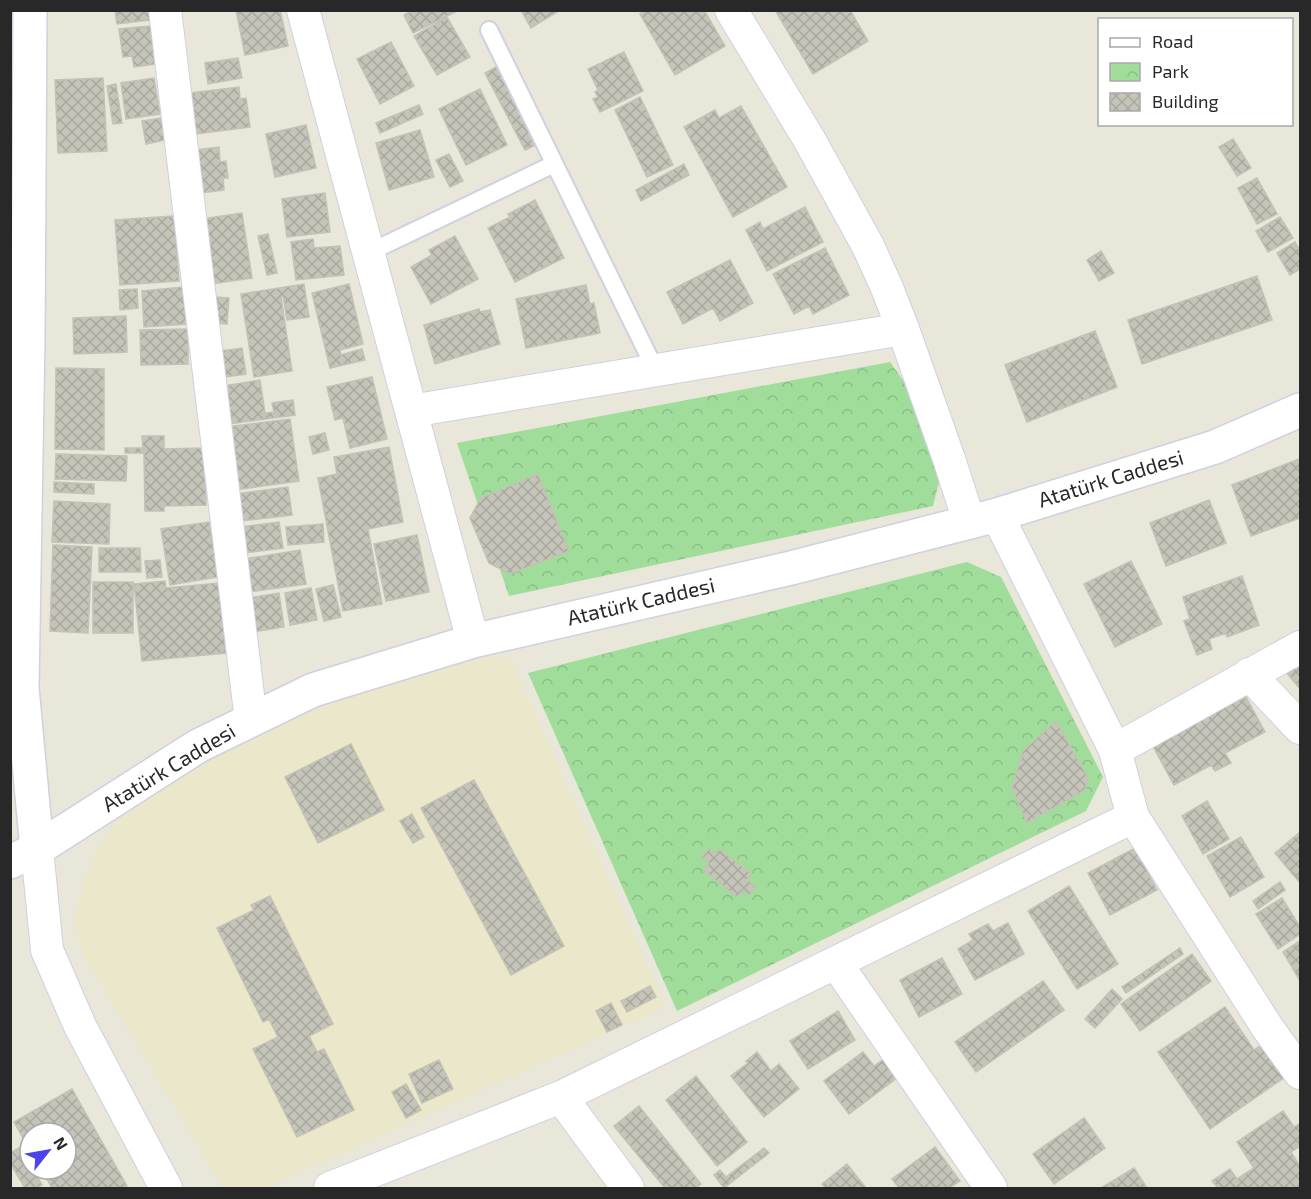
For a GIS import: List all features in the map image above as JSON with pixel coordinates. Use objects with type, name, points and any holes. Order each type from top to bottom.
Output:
[{"type":"main road","points":[[24,856],[16,689],[20,106],[30,10]]},
{"type":"main road","name":"Atatürk Caddesi","points":[[24,856],[198,746],[313,690],[473,641],[790,568],[983,518],[1215,447],[1300,410]]},
{"type":"street","points":[[165,10],[251,720]]},
{"type":"street","points":[[303,10],[473,641]]},
{"type":"street","points":[[731,10],[808,139],[868,246],[888,288],[949,459],[1115,750],[1133,817],[1267,1027],[1300,1073]]},
{"type":"street","points":[[411,411],[903,329]]},
{"type":"street","points":[[1115,750],[1300,647]]},
{"type":"street","points":[[1249,675],[1300,728]]},
{"type":"street","points":[[330,1188],[561,1097],[1133,817]]},
{"type":"street","points":[[24,856],[47,950],[80,1026],[166,1188]]},
{"type":"street","points":[[836,963],[991,1188]]},
{"type":"street","points":[[561,1097],[628,1188]]},
{"type":"lane","points":[[489,30],[656,371]]},
{"type":"lane","points":[[368,253],[554,164]]},
{"type":"shaded area","points":[[509,656],[666,1007],[266,1188],[224,1188],[84,957],[74,919],[85,877],[107,833],[124,809],[221,744],[296,713],[451,662]]},
{"type":"green space","points":[[890,362],[905,383],[940,478],[933,506],[509,596],[457,443]]},
{"type":"green space","points":[[967,562],[1001,577],[1103,777],[1086,811],[677,1011],[528,673]]},
{"type":"building","points":[[115,10],[149,10],[150,20],[117,24]]},
{"type":"building","points":[[236,10],[280,10],[288,46],[245,55]]},
{"type":"building","points":[[413,10],[459,10],[413,33],[404,15]]},
{"type":"building","points":[[524,10],[560,10],[531,28],[522,12]]},
{"type":"building","points":[[646,10],[704,10],[725,46],[675,75],[640,14]]},
{"type":"building","points":[[775,10],[850,10],[868,41],[813,74]]},
{"type":"building","points":[[447,17],[470,57],[437,75],[414,36]]},
{"type":"building","points":[[150,26],[155,64],[134,67],[132,56],[123,57],[119,29]]},
{"type":"building","points":[[391,42],[414,86],[380,104],[357,59]]},
{"type":"building","points":[[624,52],[643,91],[600,112],[593,99],[598,97],[595,92],[598,90],[588,69]]},
{"type":"building","points":[[238,58],[242,78],[208,84],[205,63]]},
{"type":"building","points":[[500,65],[540,143],[525,150],[485,73]]},
{"type":"building","points":[[103,78],[107,151],[58,153],[55,80]]},
{"type":"building","points":[[154,78],[160,114],[126,119],[121,83]]},
{"type":"building","points":[[116,84],[122,123],[113,124],[107,86]]},
{"type":"building","points":[[239,87],[240,99],[246,98],[250,127],[196,134],[191,93]]},
{"type":"building","points":[[480,89],[507,145],[466,165],[439,109]]},
{"type":"building","points":[[640,97],[673,165],[647,177],[615,110]]},
{"type":"building","points":[[419,105],[423,114],[380,133],[376,123]]},
{"type":"building","points":[[741,106],[787,187],[733,217],[684,127],[715,110],[719,118]]},
{"type":"building","points":[[161,118],[165,140],[146,144],[142,121]]},
{"type":"building","points":[[306,125],[316,168],[275,177],[266,134]]},
{"type":"building","points":[[420,130],[434,177],[389,190],[376,143]]},
{"type":"building","points":[[1233,139],[1251,168],[1237,176],[1219,147]]},
{"type":"building","points":[[219,147],[220,162],[226,161],[228,178],[223,178],[224,190],[200,193],[196,150]]},
{"type":"building","points":[[449,154],[463,181],[450,187],[436,160]]},
{"type":"building","points":[[684,164],[689,175],[641,201],[636,190]]},
{"type":"building","points":[[1257,178],[1277,214],[1257,224],[1238,188]]},
{"type":"building","points":[[325,193],[330,232],[287,237],[282,199]]},
{"type":"building","points":[[535,200],[564,258],[515,282],[488,228],[510,217],[508,214]]},
{"type":"building","points":[[805,207],[823,242],[767,271],[746,230],[760,222],[763,229]]},
{"type":"building","points":[[242,213],[252,278],[211,284],[202,219]]},
{"type":"building","points":[[174,216],[179,281],[120,285],[115,220]]},
{"type":"building","points":[[1280,217],[1293,238],[1268,252],[1256,231]]},
{"type":"building","points":[[268,234],[277,273],[267,275],[258,236]]},
{"type":"building","points":[[455,236],[478,279],[431,304],[411,267],[432,255],[429,250]]},
{"type":"building","points":[[313,239],[314,248],[340,246],[344,275],[296,280],[291,242]]},
{"type":"building","points":[[1295,242],[1300,251],[1300,269],[1290,275],[1277,253]]},
{"type":"building","points":[[825,248],[849,295],[813,314],[809,306],[794,314],[773,274]]},
{"type":"building","points":[[1101,251],[1114,273],[1099,281],[1087,260]]},
{"type":"building","points":[[730,260],[753,303],[720,321],[713,308],[683,324],[667,292]]},
{"type":"building","points":[[1257,276],[1272,320],[1142,364],[1128,320]]},
{"type":"building","points":[[304,284],[309,317],[287,320],[283,296],[281,297],[292,371],[254,377],[241,294]]},
{"type":"building","points":[[349,284],[363,344],[340,350],[341,355],[362,349],[365,360],[330,368],[312,293]]},
{"type":"building","points":[[586,285],[590,304],[594,303],[600,333],[526,348],[516,299]]},
{"type":"building","points":[[184,287],[187,324],[144,327],[142,291]]},
{"type":"building","points":[[137,289],[138,308],[120,310],[119,290]]},
{"type":"building","points":[[215,297],[229,298],[227,324],[213,323]]},
{"type":"building","points":[[479,309],[480,312],[490,310],[500,344],[435,364],[424,325]]},
{"type":"building","points":[[126,316],[127,352],[74,354],[73,318]]},
{"type":"building","points":[[188,329],[188,364],[141,365],[140,330]]},
{"type":"building","points":[[1095,331],[1117,387],[1027,422],[1005,365]]},
{"type":"building","points":[[242,348],[246,374],[225,377],[221,351]]},
{"type":"building","points":[[56,368],[104,369],[104,450],[55,449]]},
{"type":"building","points":[[372,377],[387,439],[350,448],[343,418],[335,420],[327,387]]},
{"type":"building","points":[[260,380],[265,413],[274,412],[272,403],[293,400],[295,415],[229,424],[223,386]]},
{"type":"building","points":[[290,419],[299,481],[235,490],[227,427]]},
{"type":"building","points":[[325,433],[329,450],[313,454],[309,437]]},
{"type":"building","points":[[142,436],[164,436],[164,449],[205,448],[206,505],[164,506],[164,511],[145,511],[144,453],[125,453],[125,448],[143,448]]},
{"type":"building","points":[[389,447],[403,522],[368,529],[382,604],[343,611],[318,478],[337,474],[334,457]]},
{"type":"building","points":[[56,454],[127,456],[126,481],[55,479]]},
{"type":"building","points":[[1299,459],[1300,518],[1251,536],[1232,485]]},
{"type":"building","points":[[538,474],[569,551],[510,574],[489,563],[470,518],[481,498]]},
{"type":"building","points":[[54,482],[94,484],[94,494],[54,492]]},
{"type":"building","points":[[288,487],[292,515],[240,521],[236,494]]},
{"type":"building","points":[[1209,500],[1226,543],[1166,566],[1150,523]]},
{"type":"building","points":[[54,501],[110,504],[109,544],[52,542]]},
{"type":"building","points":[[209,522],[218,577],[170,585],[161,529]]},
{"type":"building","points":[[279,522],[283,548],[244,553],[241,527]]},
{"type":"building","points":[[323,524],[324,542],[288,545],[286,527]]},
{"type":"building","points":[[417,535],[429,592],[386,601],[374,544]]},
{"type":"building","points":[[53,545],[92,547],[88,633],[50,631]]},
{"type":"building","points":[[99,548],[140,548],[141,572],[99,572]]},
{"type":"building","points":[[300,550],[306,584],[249,592],[244,559]]},
{"type":"building","points":[[160,560],[162,577],[147,578],[145,561]]},
{"type":"building","points":[[1131,561],[1162,624],[1115,647],[1084,584]]},
{"type":"building","points":[[1242,576],[1259,625],[1227,637],[1226,633],[1209,639],[1212,649],[1197,655],[1184,621],[1190,619],[1183,597]]},
{"type":"building","points":[[165,581],[166,588],[219,583],[226,653],[142,661],[134,584]]},
{"type":"building","points":[[93,582],[133,582],[133,633],[93,633]]},
{"type":"building","points":[[333,585],[341,617],[324,621],[316,589]]},
{"type":"building","points":[[311,588],[317,620],[290,625],[285,593]]},
{"type":"building","points":[[279,593],[284,627],[253,632],[248,598]]},
{"type":"building","points":[[1300,660],[1300,689],[1286,672]]},
{"type":"building","points":[[1236,693],[1240,700],[1246,697],[1265,732],[1225,753],[1231,763],[1215,771],[1211,765],[1174,785],[1149,739]]},
{"type":"building","points":[[1056,721],[1088,778],[1085,790],[1027,823],[1012,788],[1023,751]]},
{"type":"building","points":[[351,744],[384,810],[318,843],[285,777]]},
{"type":"building","points":[[474,780],[564,946],[511,975],[421,808]]},
{"type":"building","points":[[1207,801],[1229,839],[1203,854],[1182,816]]},
{"type":"building","points":[[412,814],[424,837],[413,843],[400,821]]},
{"type":"building","points":[[1300,832],[1300,883],[1275,853]]},
{"type":"building","points":[[1241,837],[1264,877],[1230,897],[1207,856]]},
{"type":"building","points":[[1135,848],[1157,890],[1110,915],[1088,873]]},
{"type":"building","points":[[709,849],[716,854],[719,849],[752,874],[747,880],[756,887],[749,895],[743,890],[737,897],[703,870],[709,863],[702,857]]},
{"type":"building","points":[[1280,882],[1285,890],[1258,909],[1253,901]]},
{"type":"building","points":[[1069,886],[1118,964],[1077,989],[1028,911]]},
{"type":"building","points":[[270,896],[333,1024],[309,1036],[317,1052],[324,1049],[354,1110],[297,1137],[253,1049],[278,1037],[269,1019],[263,1022],[217,928],[254,910],[251,905]]},
{"type":"building","points":[[1282,898],[1300,927],[1300,934],[1278,949],[1256,914]]},
{"type":"building","points":[[1008,923],[1024,954],[975,980],[958,949],[973,940],[969,934],[988,924],[993,931]]},
{"type":"building","points":[[1300,941],[1300,981],[1283,952]]},
{"type":"building","points":[[1180,948],[1183,954],[1126,993],[1122,987]]},
{"type":"building","points":[[1192,954],[1211,981],[1140,1031],[1121,1004]]},
{"type":"building","points":[[942,958],[962,994],[919,1017],[900,980]]},
{"type":"building","points":[[1043,981],[1064,1010],[976,1072],[955,1042]]},
{"type":"building","points":[[650,986],[656,997],[627,1012],[621,1001]]},
{"type":"building","points":[[1112,989],[1122,999],[1095,1028],[1085,1019]]},
{"type":"building","points":[[611,1003],[622,1025],[607,1032],[596,1011]]},
{"type":"building","points":[[1225,1007],[1254,1050],[1265,1042],[1288,1075],[1210,1129],[1158,1052]]},
{"type":"building","points":[[838,1011],[855,1040],[808,1069],[790,1041]]},
{"type":"building","points":[[757,1052],[771,1071],[779,1064],[799,1089],[764,1117],[731,1076],[748,1063],[746,1061]]},
{"type":"building","points":[[863,1052],[874,1066],[884,1059],[898,1077],[849,1114],[824,1081]]},
{"type":"building","points":[[439,1060],[453,1089],[422,1103],[409,1074]]},
{"type":"building","points":[[696,1076],[747,1142],[717,1166],[666,1100]]},
{"type":"building","points":[[406,1084],[421,1110],[406,1118],[392,1092]]},
{"type":"building","points":[[72,1089],[127,1186],[122,1188],[52,1188],[48,1181],[78,1181],[78,1121],[18,1121],[18,1129],[14,1122]]},
{"type":"building","points":[[639,1106],[701,1184],[695,1188],[665,1188],[614,1126]]},
{"type":"building","points":[[1283,1111],[1294,1127],[1299,1124],[1300,1126],[1300,1146],[1291,1152],[1300,1164],[1300,1188],[1218,1188],[1212,1181],[1230,1169],[1237,1179],[1254,1168],[1237,1142]]},
{"type":"building","points":[[1084,1118],[1105,1148],[1054,1184],[1033,1154]]},
{"type":"building","points":[[935,1147],[960,1181],[949,1188],[899,1188],[892,1179]]},
{"type":"building","points":[[764,1148],[769,1153],[724,1188],[714,1175],[720,1170],[726,1177]]},
{"type":"building","points":[[18,1149],[18,1176],[10,1163],[10,1153]]},
{"type":"building","points":[[847,1164],[866,1188],[826,1188],[822,1184]]},
{"type":"building","points":[[1134,1168],[1147,1188],[1101,1188]]},
{"type":"building","points":[[21,1181],[40,1181],[42,1185],[36,1188],[25,1188]]}]
